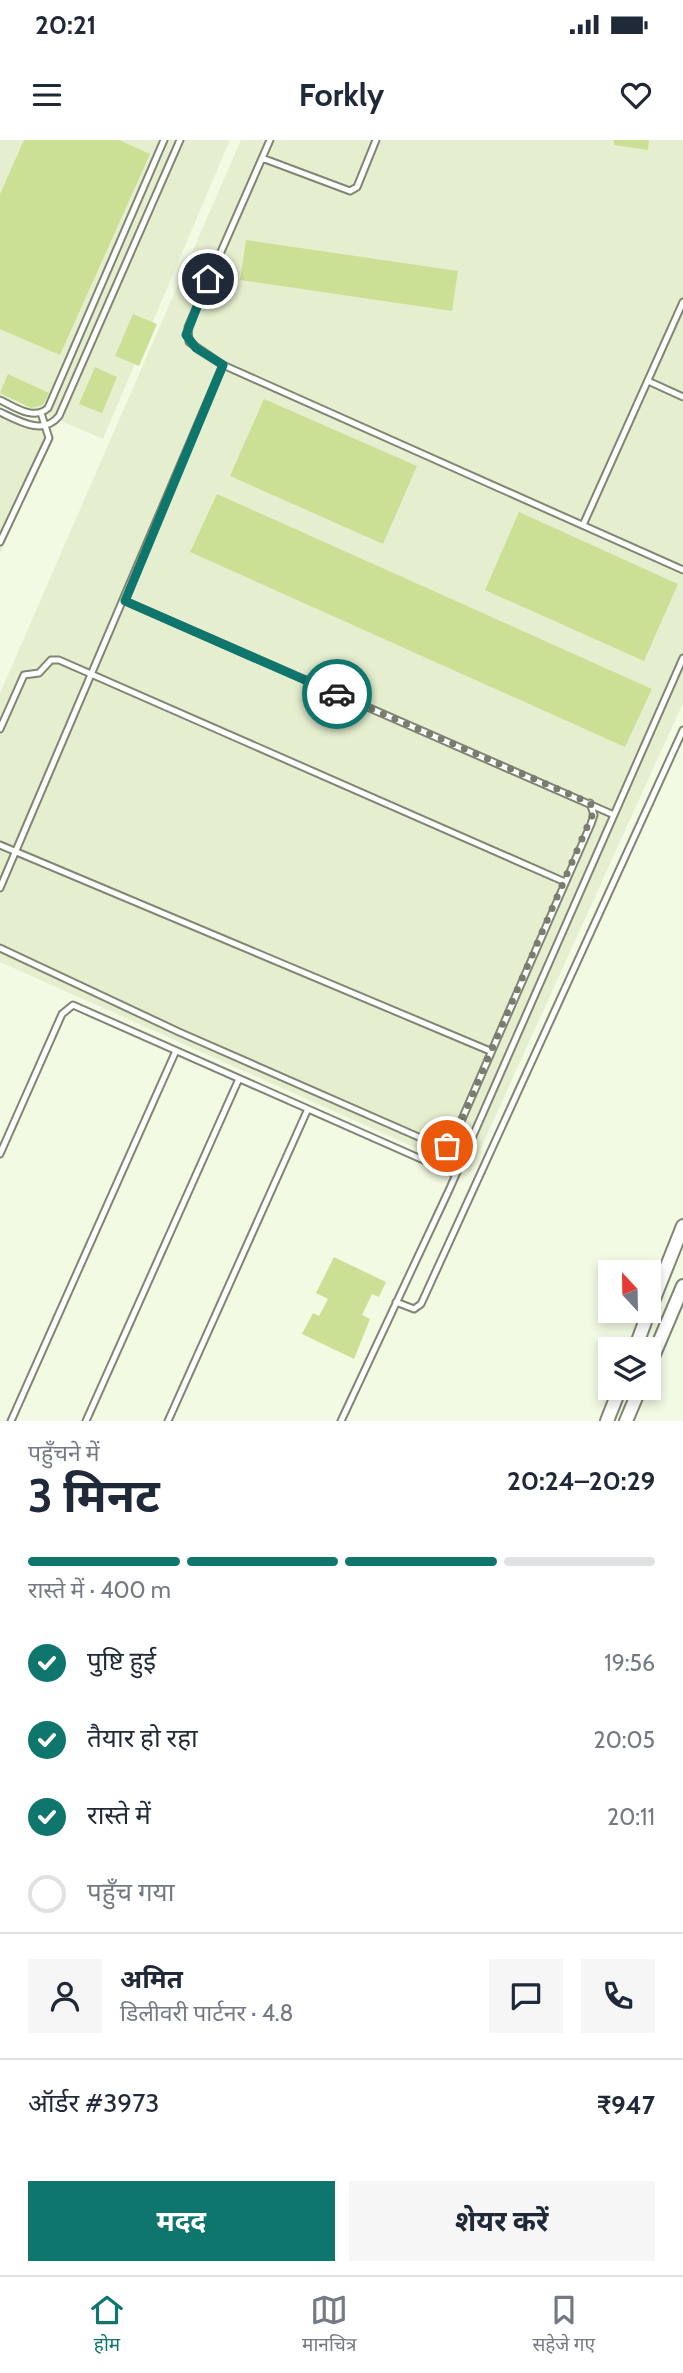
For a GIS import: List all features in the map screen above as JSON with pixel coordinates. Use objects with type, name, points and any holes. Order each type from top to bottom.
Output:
[{"type":"street","points":[[662,1278],[683,1226]]},
{"type":"street","points":[[661,1338],[683,1286]]},
{"type":"street","points":[[607,1421],[615,1400]]},
{"type":"street","points":[[626,1421],[635,1400]]},
{"type":"lane","points":[[0,412],[29,424],[48,426],[59,416],[180,140]]},
{"type":"lane","points":[[270,140],[187,331],[189,342],[223,365],[683,570]]},
{"type":"lane","points":[[262,158],[350,191],[357,187],[376,140]]},
{"type":"lane","points":[[0,400],[33,414],[41,413],[51,403],[163,141],[177,149]]},
{"type":"lane","points":[[583,526],[683,302]]},
{"type":"lane","points":[[74,353],[86,358]]},
{"type":"lane","points":[[0,888],[125,601],[223,365]]},
{"type":"lane","points":[[648,381],[683,397]]},
{"type":"lane","points":[[0,542],[49,438],[48,426],[41,413]]},
{"type":"lane","points":[[125,601],[614,815]]},
{"type":"lane","points":[[341,1421],[456,1174],[683,658]]},
{"type":"lane","points":[[0,729],[24,675],[39,673],[56,659],[94,673],[565,882]]},
{"type":"lane","points":[[396,1302],[412,1309],[421,1304],[683,730]]},
{"type":"lane","points":[[0,948],[179,1032],[441,1146],[452,1142],[593,818],[590,803]]},
{"type":"lane","points":[[0,845],[491,1051]]},
{"type":"lane","points":[[0,1154],[62,1014],[69,1007],[77,1006],[174,1053],[456,1174]]},
{"type":"lane","points":[[11,1421],[174,1053]]},
{"type":"lane","points":[[86,1421],[238,1081]]},
{"type":"lane","points":[[167,1421],[307,1111]]},
{"type":"shaded area","points":[[0,140],[230,140],[103,439],[0,395]]},
{"type":"shaded area","points":[[241,140],[683,140],[683,703],[470,1172],[0,962],[0,693]]},
{"type":"shaded area","points":[[0,414],[53,436],[0,554]]},
{"type":"building","points":[[24,140],[119,140],[150,154],[60,355],[0,329],[0,194]]},
{"type":"building","points":[[614,140],[649,140],[648,150],[614,145]]},
{"type":"building","points":[[246,240],[458,271],[452,311],[240,280]]},
{"type":"building","points":[[133,314],[157,324],[139,366],[115,356]]},
{"type":"building","points":[[95,367],[117,377],[102,413],[79,404]]},
{"type":"building","points":[[8,374],[49,393],[43,405],[31,408],[0,393]]},
{"type":"building","points":[[264,399],[417,466],[383,544],[230,476]]},
{"type":"building","points":[[217,494],[652,689],[625,747],[190,552]]},
{"type":"building","points":[[519,512],[678,584],[644,661],[485,590]]},
{"type":"building","points":[[334,1257],[386,1282],[379,1297],[372,1294],[362,1315],[370,1319],[354,1359],[302,1334],[313,1313],[319,1316],[328,1299],[316,1293]]},
{"type":"way so far","points":[[337,694],[593,806],[591,824],[452,1142],[447,1146]]},
{"type":"route","points":[[208,279],[186,335],[196,348],[223,365],[125,601],[337,694]]}]
